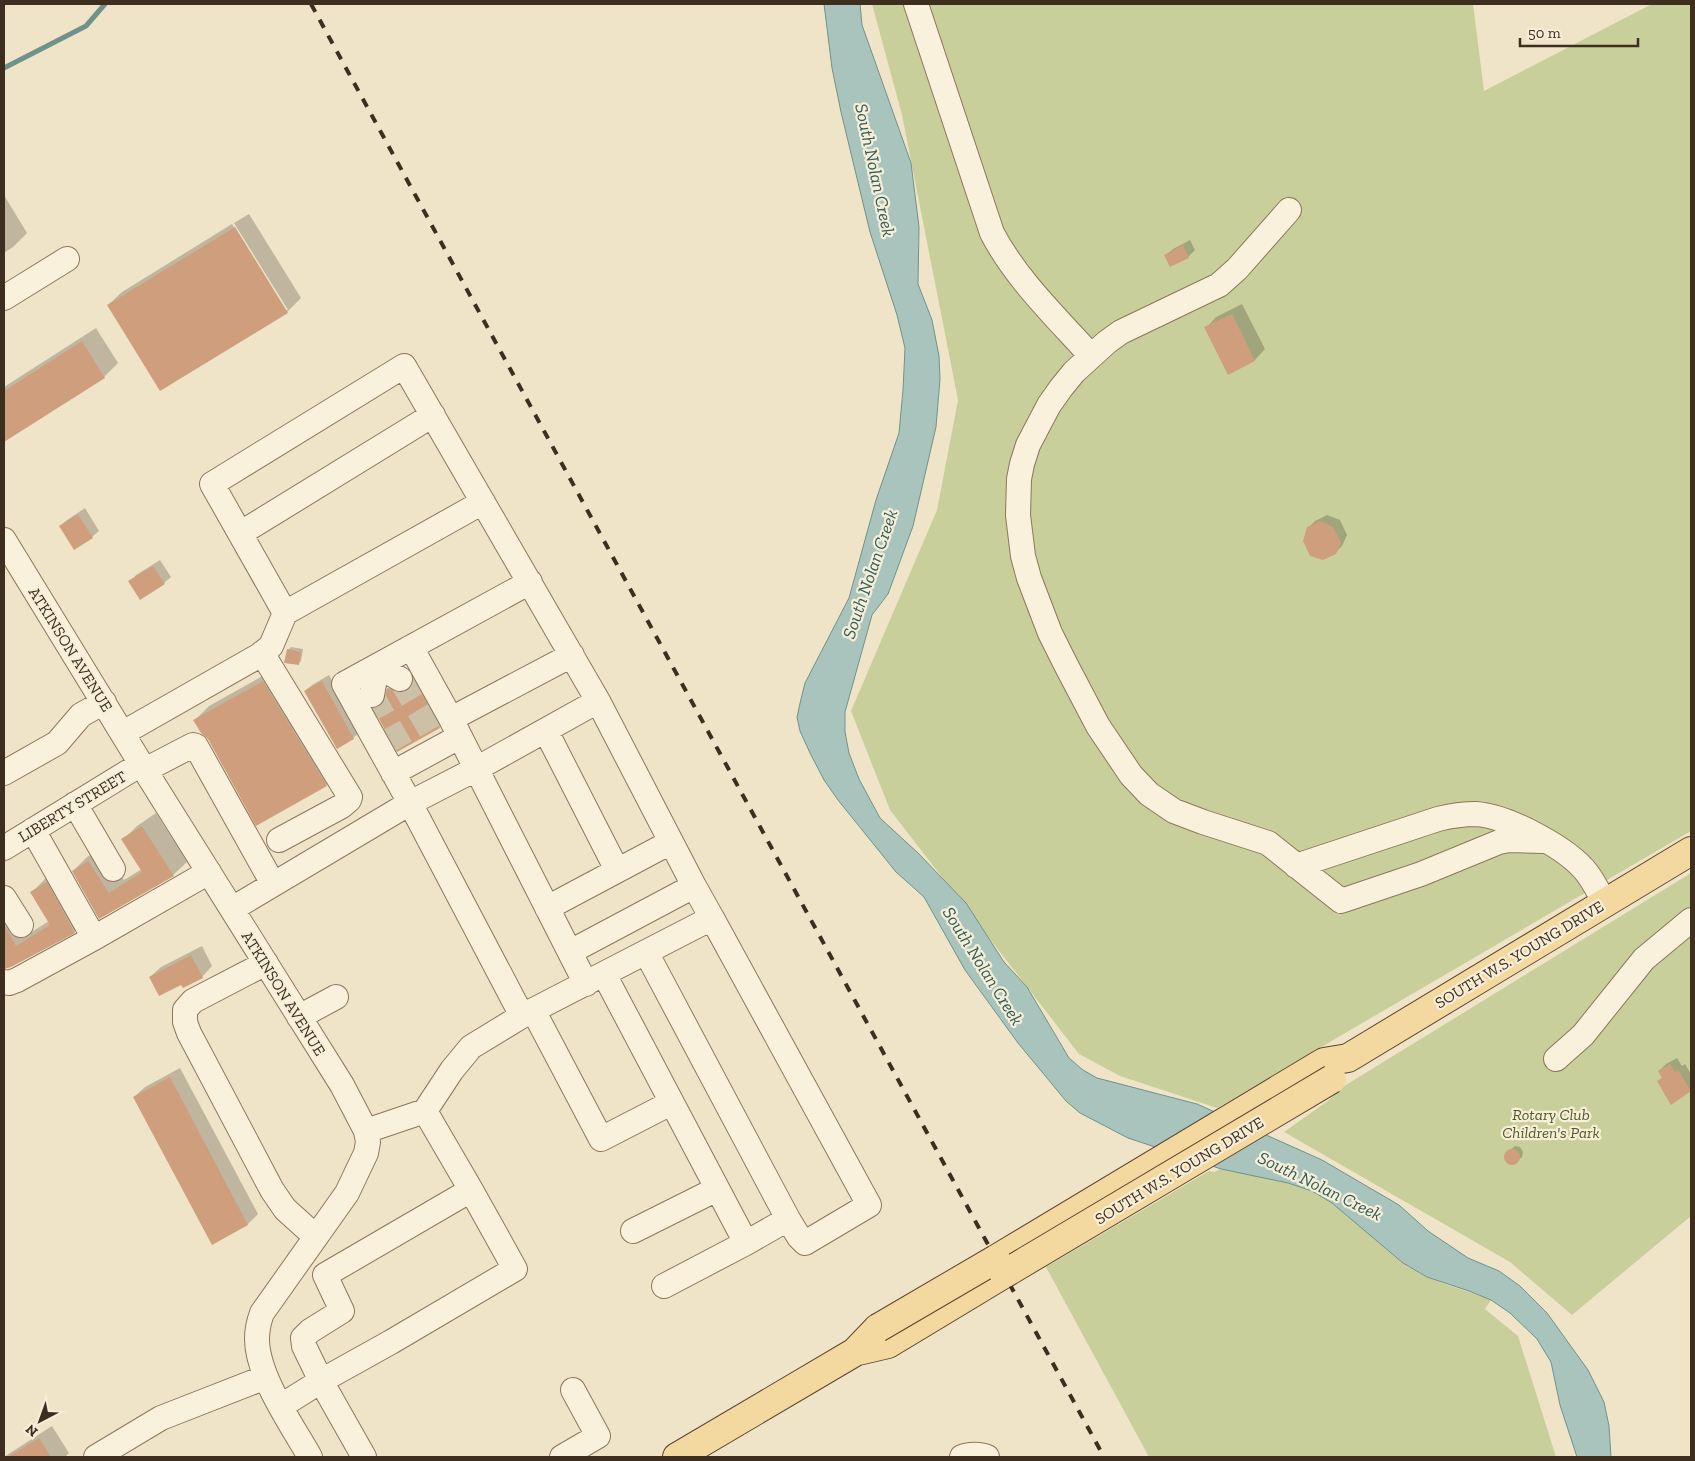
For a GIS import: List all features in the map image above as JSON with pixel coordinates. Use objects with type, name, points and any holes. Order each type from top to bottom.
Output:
[{"type":"main road","name":"SOUTH W.S. YOUNG DRIVE","points":[[694,1453],[855,1352],[1691,851]]},
{"type":"street","points":[[916,4],[992,233],[1006,258],[1019,275],[1091,356]]},
{"type":"street","points":[[1289,210],[1232,274],[1219,285],[1135,324],[1107,342],[1060,388],[1049,405],[1028,446],[1022,464],[1018,494],[1020,537],[1029,578],[1039,606],[1066,665],[1098,726],[1120,761],[1149,794],[1174,811],[1268,843],[1341,901],[1421,874],[1499,842],[1509,840],[1544,841]]},
{"type":"street","points":[[4,298],[67,259]]},
{"type":"street","points":[[285,613],[212,484],[404,366],[598,701],[694,886],[869,1205],[805,1242],[799,1237],[646,952]]},
{"type":"street","points":[[241,533],[433,416]]},
{"type":"street","points":[[123,733],[262,653],[271,646],[285,613],[483,502]]},
{"type":"street","name":"ATKINSON AVENUE","points":[[4,540],[208,872],[342,1084],[366,1131],[368,1142],[366,1153],[348,1193],[262,1313],[258,1328],[259,1358],[266,1377],[310,1457]]},
{"type":"street","points":[[530,582],[344,684],[392,773],[601,1139],[671,1103]]},
{"type":"street","points":[[411,647],[455,728],[570,952],[595,979],[671,1103],[746,1243]]},
{"type":"street","points":[[262,653],[350,797],[342,806],[279,840]]},
{"type":"street","points":[[413,753],[572,655]]},
{"type":"street","points":[[377,666],[400,679]]},
{"type":"street","points":[[372,695],[377,666]]},
{"type":"street","points":[[232,909],[410,804],[598,701]]},
{"type":"street","points":[[4,773],[56,743],[81,715],[104,702]]},
{"type":"street","points":[[546,731],[617,870]]},
{"type":"street","points":[[392,773],[432,733]]},
{"type":"street","name":"LIBERTY STREET","points":[[4,848],[75,804],[143,767],[193,745],[196,746],[273,884]]},
{"type":"street","points":[[75,804],[113,869]]},
{"type":"street","points":[[1296,866],[1438,819],[1476,814],[1504,821],[1569,855],[1588,873],[1605,903]]},
{"type":"street","points":[[33,830],[94,938]]},
{"type":"street","points":[[547,908],[671,842]]},
{"type":"street","points":[[6,982],[94,938],[208,872]]},
{"type":"street","points":[[570,952],[694,886]]},
{"type":"street","points":[[4,898],[21,925]]},
{"type":"street","points":[[366,1131],[425,1111],[452,1070],[471,1047],[528,1013],[712,918]]},
{"type":"street","points":[[1556,1059],[1583,1035],[1644,960],[1691,920]]},
{"type":"street","points":[[266,963],[193,1001],[185,1010],[185,1022],[272,1190],[285,1209],[316,1237]]},
{"type":"street","points":[[300,1017],[336,997]]},
{"type":"street","points":[[281,1406],[515,1269],[425,1111]]},
{"type":"street","points":[[633,1231],[717,1189]]},
{"type":"street","points":[[364,1457],[321,1381],[304,1346],[304,1338],[310,1331],[342,1311],[325,1275],[471,1190]]},
{"type":"street","points":[[664,1286],[788,1219]]},
{"type":"street","points":[[96,1457],[173,1412],[266,1377]]},
{"type":"street","points":[[562,1457],[598,1436],[573,1390]]},
{"type":"street","points":[[962,1457],[983,1455],[987,1457]]},
{"type":"green space","points":[[872,4],[1473,4],[1484,91],[1652,4],[1691,4],[1691,831],[1217,1108],[1120,1076],[1079,1054],[890,810],[851,711],[937,510],[958,400],[902,115]]},
{"type":"green space","name":"Rotary Club Children's Park","points":[[1691,873],[1691,1216],[1572,1315],[1510,1262],[1284,1132],[1329,1100],[1341,1088]]},
{"type":"green space","points":[[1221,1169],[1293,1184],[1313,1192],[1337,1207],[1413,1270],[1434,1280],[1491,1300],[1485,1309],[1518,1336],[1556,1457],[1149,1457],[1046,1267],[1209,1171],[1214,1172]]},
{"type":"water","name":"South Nolan Creek","points":[[824,4],[860,4],[862,25],[911,163],[919,227],[918,284],[932,320],[939,356],[940,379],[936,427],[913,526],[888,594],[872,615],[845,712],[845,732],[849,753],[859,779],[880,818],[918,853],[966,903],[1004,962],[1027,987],[1069,1058],[1083,1070],[1097,1078],[1197,1104],[1322,1160],[1399,1205],[1428,1231],[1468,1258],[1499,1271],[1520,1286],[1547,1313],[1588,1370],[1604,1402],[1609,1426],[1611,1457],[1577,1457],[1560,1405],[1551,1362],[1537,1339],[1510,1313],[1491,1300],[1427,1277],[1403,1263],[1332,1203],[1312,1191],[1288,1183],[1221,1169],[1128,1138],[1080,1113],[1066,1101],[1018,1043],[965,970],[924,897],[896,872],[824,780],[800,731],[797,717],[805,683],[849,598],[876,500],[899,433],[905,348],[897,315],[870,232],[841,112],[832,68]]},
{"type":"building","points":[[235,227],[288,313],[160,391],[107,305]]},
{"type":"building","points":[[1183,245],[1189,258],[1170,267],[1164,255]]},
{"type":"building","points":[[1232,314],[1255,361],[1228,375],[1204,327]]},
{"type":"building","points":[[82,341],[105,378],[4,442],[4,391]]},
{"type":"building","points":[[78,514],[93,538],[74,550],[59,526]]},
{"type":"building","points":[[1320,521],[1333,527],[1341,543],[1336,554],[1323,560],[1310,556],[1303,541],[1307,527]]},
{"type":"building","points":[[153,566],[165,584],[140,600],[128,581]]},
{"type":"building","points":[[287,649],[301,652],[299,665],[284,663]]},
{"type":"building","points":[[414,680],[440,728],[397,752],[373,708],[377,708],[383,703],[387,688],[400,693],[407,691],[412,686]]},
{"type":"building","points":[[263,681],[327,786],[256,826],[208,739],[201,733],[193,720]]},
{"type":"building","points":[[322,681],[354,739],[337,749],[304,691]]},
{"type":"building","points":[[142,826],[174,876],[99,919],[72,871],[88,861],[109,893],[142,872],[121,839]]},
{"type":"building","points":[[47,882],[75,933],[4,969],[4,925],[16,946],[50,925],[30,892]]},
{"type":"building","points":[[191,955],[203,978],[183,988],[181,985],[159,996],[149,977]]},
{"type":"building","points":[[1670,1064],[1675,1072],[1678,1070],[1691,1091],[1671,1105],[1657,1081],[1662,1078],[1658,1071]]},
{"type":"building","points":[[170,1077],[248,1225],[212,1245],[133,1097]]},
{"type":"building","points":[[1509,1149],[1515,1149],[1520,1154],[1518,1163],[1509,1165],[1504,1160],[1504,1154]]},
{"type":"building","points":[[39,1438],[51,1457],[8,1457]]},
{"type":"waterway","points":[[4,68],[86,26],[105,4]]},
{"type":"tunnel","points":[[400,679],[432,733]]},
{"type":"tunnel","points":[[372,695],[402,749]]},
{"type":"railway","points":[[311,4],[1104,1457]]}]
